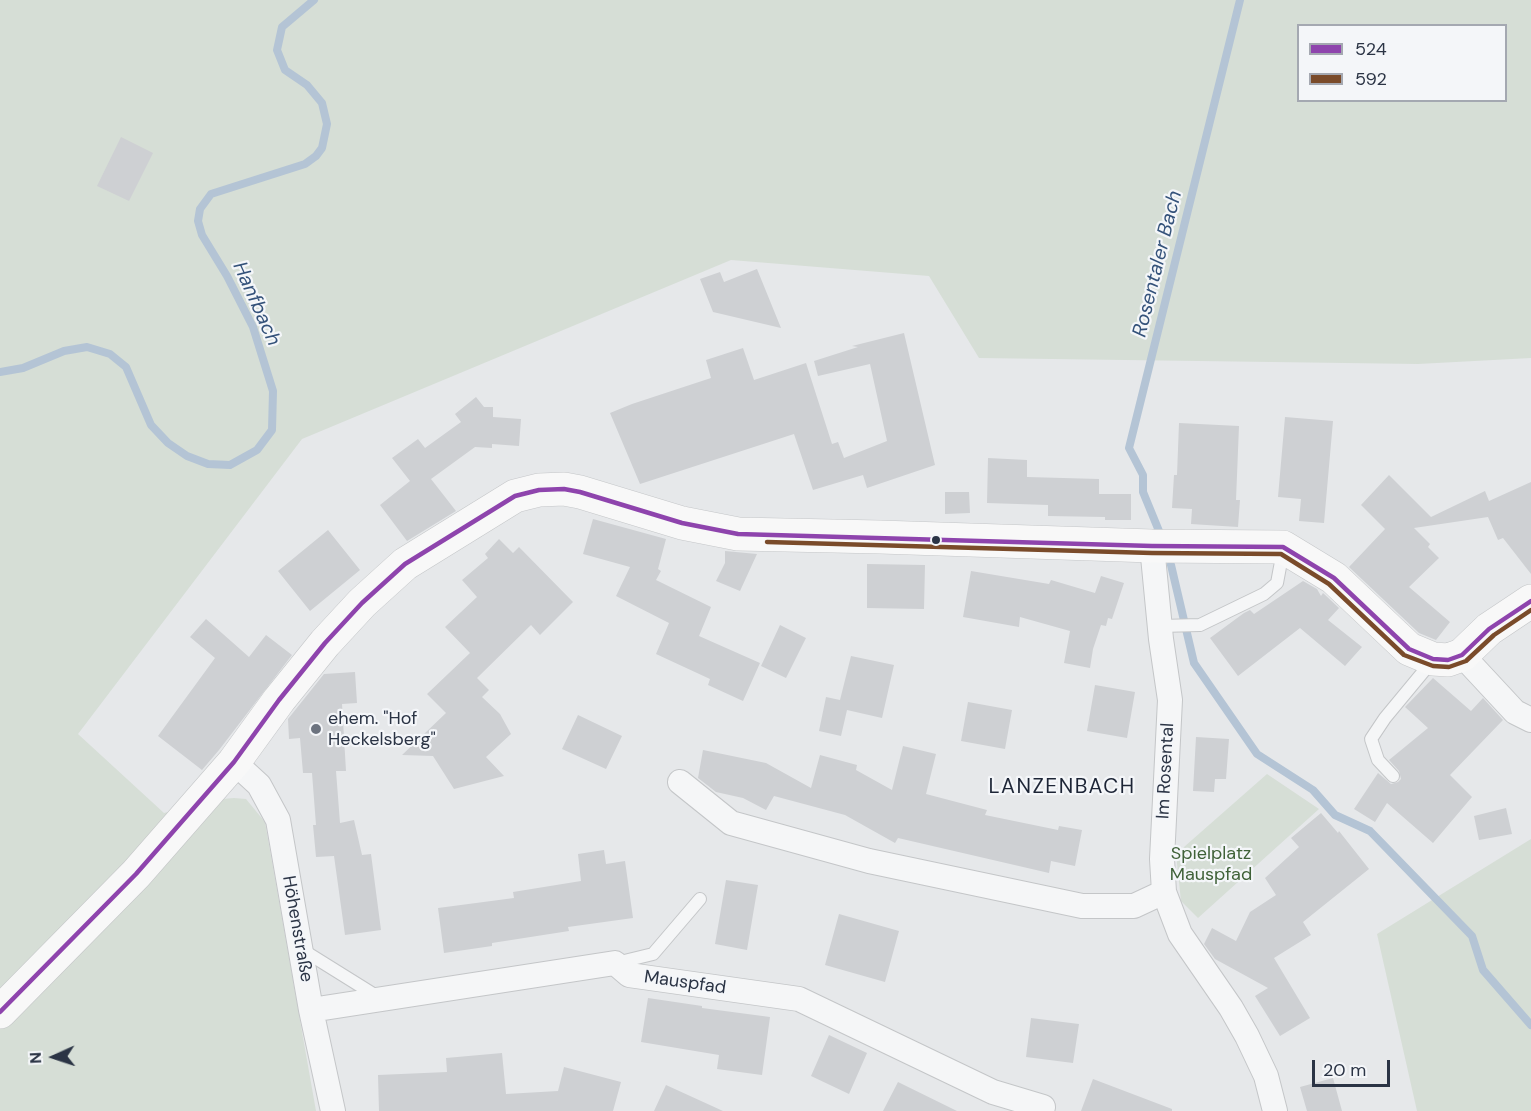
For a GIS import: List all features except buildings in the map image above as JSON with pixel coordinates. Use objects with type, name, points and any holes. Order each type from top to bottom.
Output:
[{"type":"main road","points":[[0,1012],[136,874],[234,762],[305,667],[362,603],[405,564],[514,496],[539,490],[564,489],[682,523],[738,534],[1152,546],[1283,547],[1334,579],[1409,649],[1448,657],[1531,601]]},
{"type":"street","name":"Im Rosental","points":[[1152,546],[1176,626],[1162,859],[1164,892],[1180,934],[1231,1008],[1247,1036],[1266,1076],[1275,1111]]},
{"type":"street","points":[[1448,657],[1515,712],[1531,720]]},
{"type":"street","name":"Höhenstraße","points":[[234,762],[259,785],[278,820],[311,1010],[333,1111]]},
{"type":"street","points":[[681,782],[731,823],[869,861],[1082,906],[1134,906],[1164,892]]},
{"type":"street","points":[[311,1010],[615,963]]},
{"type":"street","name":"Mauspfad","points":[[615,963],[629,975],[799,999],[993,1092],[1043,1107]]},
{"type":"lane","points":[[1176,626],[1200,625],[1264,594],[1277,583],[1283,547]]},
{"type":"lane","points":[[1393,776],[1378,760],[1371,739],[1385,718],[1448,657]]},
{"type":"lane","points":[[615,963],[653,954],[700,899]]},
{"type":"lane","points":[[300,948],[382,999]]},
{"type":"green space","points":[[0,0],[1531,0],[1531,358],[1418,364],[979,358],[929,276],[731,260],[302,439],[78,734],[164,813],[222,799],[246,799],[265,822],[316,1111],[0,1111]]},
{"type":"green space","name":"Spielplatz Mauspfad","points":[[1267,774],[1319,809],[1198,918],[1181,901],[1176,854]]},
{"type":"green space","points":[[1531,839],[1531,1111],[1417,1111],[1377,934]]},
{"type":"waterway","name":"Hanfbach","points":[[0,372],[23,368],[64,351],[87,347],[110,354],[126,367],[151,425],[168,443],[187,456],[208,464],[230,465],[257,450],[272,430],[273,391],[253,327],[227,276],[202,235],[198,221],[200,209],[211,194],[305,164],[322,148],[327,124],[322,103],[307,85],[285,70],[277,50],[282,27],[314,0]]},
{"type":"waterway","name":"Rosentaler Bach","points":[[1159,531],[1143,492],[1143,475],[1129,448],[1240,0]]},
{"type":"waterway","name":"Rosentaler Bach","points":[[1171,565],[1194,663],[1257,754],[1313,790],[1335,815],[1370,831],[1472,936],[1483,970],[1531,1025]]},
{"type":"transit line","name":"524","points":[[0,1012],[136,874],[234,762],[279,700],[325,643],[362,603],[405,564],[515,496],[539,490],[564,489],[682,523],[738,534],[1152,546],[1283,547],[1334,578],[1409,649],[1433,659],[1448,660],[1462,655],[1489,629],[1531,601]]},
{"type":"transit line","name":"592","points":[[767,542],[1152,553],[1281,554],[1329,584],[1404,655],[1433,666],[1449,667],[1466,661],[1494,635],[1531,610]]},
{"type":"place","name":"ehem. \"Hof Heckelsberg\"","points":[[316,729]]},
{"type":"district","name":"LANZENBACH","points":[[1062,787]]}]
